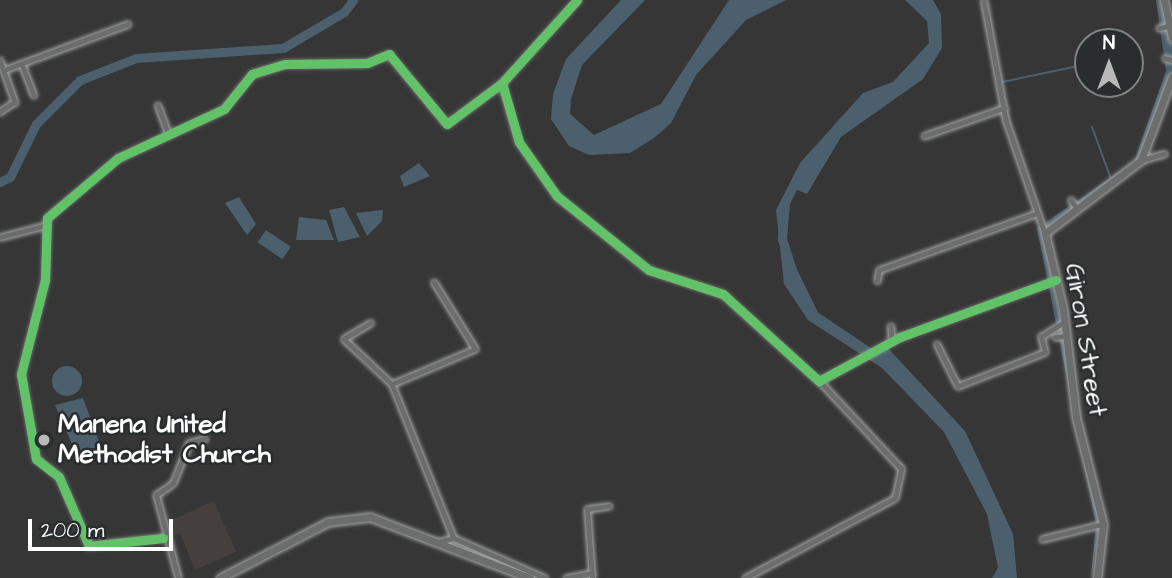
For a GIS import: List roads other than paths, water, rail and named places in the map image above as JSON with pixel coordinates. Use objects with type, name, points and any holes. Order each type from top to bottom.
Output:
[{"type":"street","points":[[0,237],[44,226],[118,158],[168,132],[223,109],[253,74],[285,64],[367,63],[388,54],[442,125],[502,83],[577,0]]},
{"type":"street","points":[[984,0],[1004,108],[1042,229]]},
{"type":"street","points":[[1164,0],[1167,31]]},
{"type":"street","points":[[4,70],[128,24]]},
{"type":"street","points":[[1165,58],[1172,60]]},
{"type":"street","points":[[0,60],[15,102],[0,112]]},
{"type":"street","points":[[22,64],[33,95]]},
{"type":"street","name":"Giron Street","points":[[1095,576],[1099,521],[1082,459],[1065,357],[1065,336],[1042,229],[1141,160],[1165,86],[1172,77]]},
{"type":"street","points":[[502,83],[519,142],[557,196],[649,270],[723,294],[819,381],[901,469],[895,498],[746,578]]},
{"type":"street","points":[[158,105],[168,132]]},
{"type":"street","points":[[924,136],[1004,108]]},
{"type":"street","points":[[1141,160],[1164,154]]},
{"type":"street","points":[[877,281],[879,270],[1037,213]]},
{"type":"street","points":[[44,226],[46,272],[21,374],[36,459],[59,477],[89,546],[156,534],[163,538]]},
{"type":"street","points":[[819,381],[892,341],[1053,281]]},
{"type":"street","points":[[392,384],[475,349],[434,284]]},
{"type":"street","points":[[937,344],[958,386],[1045,352],[1041,337],[1062,322]]},
{"type":"street","points":[[371,323],[344,338],[392,384],[454,538]]},
{"type":"street","points":[[891,326],[892,341]]},
{"type":"street","points":[[1055,337],[1065,336]]},
{"type":"street","points":[[1066,419],[1075,417]]},
{"type":"street","points":[[1069,432],[1077,430]]},
{"type":"street","points":[[178,578],[163,538],[157,492],[173,482],[189,443],[204,439]]},
{"type":"street","points":[[1072,443],[1080,441]]},
{"type":"street","points":[[566,578],[592,576],[587,509],[609,506]]},
{"type":"street","points":[[220,578],[318,527],[356,517],[383,519],[530,578]]},
{"type":"street","points":[[1042,539],[1099,521]]},
{"type":"street","points":[[438,542],[454,538],[545,578]]},
{"type":"water","points":[[621,0],[645,0],[582,65],[571,99],[570,114],[594,135],[661,104],[729,0],[786,0],[746,20],[696,75],[671,123],[654,138],[630,153],[589,155],[569,146],[551,119],[553,94],[566,59]]},
{"type":"water","points":[[905,0],[933,0],[941,14],[942,48],[923,79],[841,137],[807,194],[792,188],[782,239],[814,315],[873,355],[887,347],[965,431],[1013,534],[1017,578],[992,578],[998,568],[987,514],[944,432],[882,368],[808,320],[784,284],[776,210],[800,163],[863,93],[893,82],[929,43],[927,21]]},
{"type":"water","points":[[1156,0],[1162,0],[1172,46],[1172,73],[1137,162],[1043,231],[1100,523],[1091,578],[1096,524],[1037,228],[1134,162],[1166,71]]},
{"type":"water","points":[[419,163],[430,176],[404,187],[400,176]]},
{"type":"water","points":[[239,197],[256,224],[247,235],[225,203]]},
{"type":"water","points":[[344,207],[360,237],[338,242],[329,210]]},
{"type":"water","points":[[383,210],[382,221],[367,236],[356,213]]},
{"type":"water","points":[[299,217],[326,220],[334,240],[296,240]]},
{"type":"water","points":[[266,230],[291,247],[282,259],[258,242]]},
{"type":"water","points":[[67,366],[78,370],[82,381],[78,392],[67,396],[56,392],[52,381],[56,370]]},
{"type":"water","points":[[83,398],[101,447],[77,456],[55,405]]},
{"type":"waterway","points":[[0,182],[10,177],[36,124],[80,80],[136,58],[283,48],[344,12],[353,0]]},
{"type":"waterway","points":[[1002,82],[1074,67]]},
{"type":"waterway","points":[[1092,127],[1111,179]]},
{"type":"waterway","points":[[797,178],[785,203],[782,239],[792,270],[814,315],[878,358]]},
{"type":"place","name":"Manena United Methodist Church","points":[[44,440]]}]
